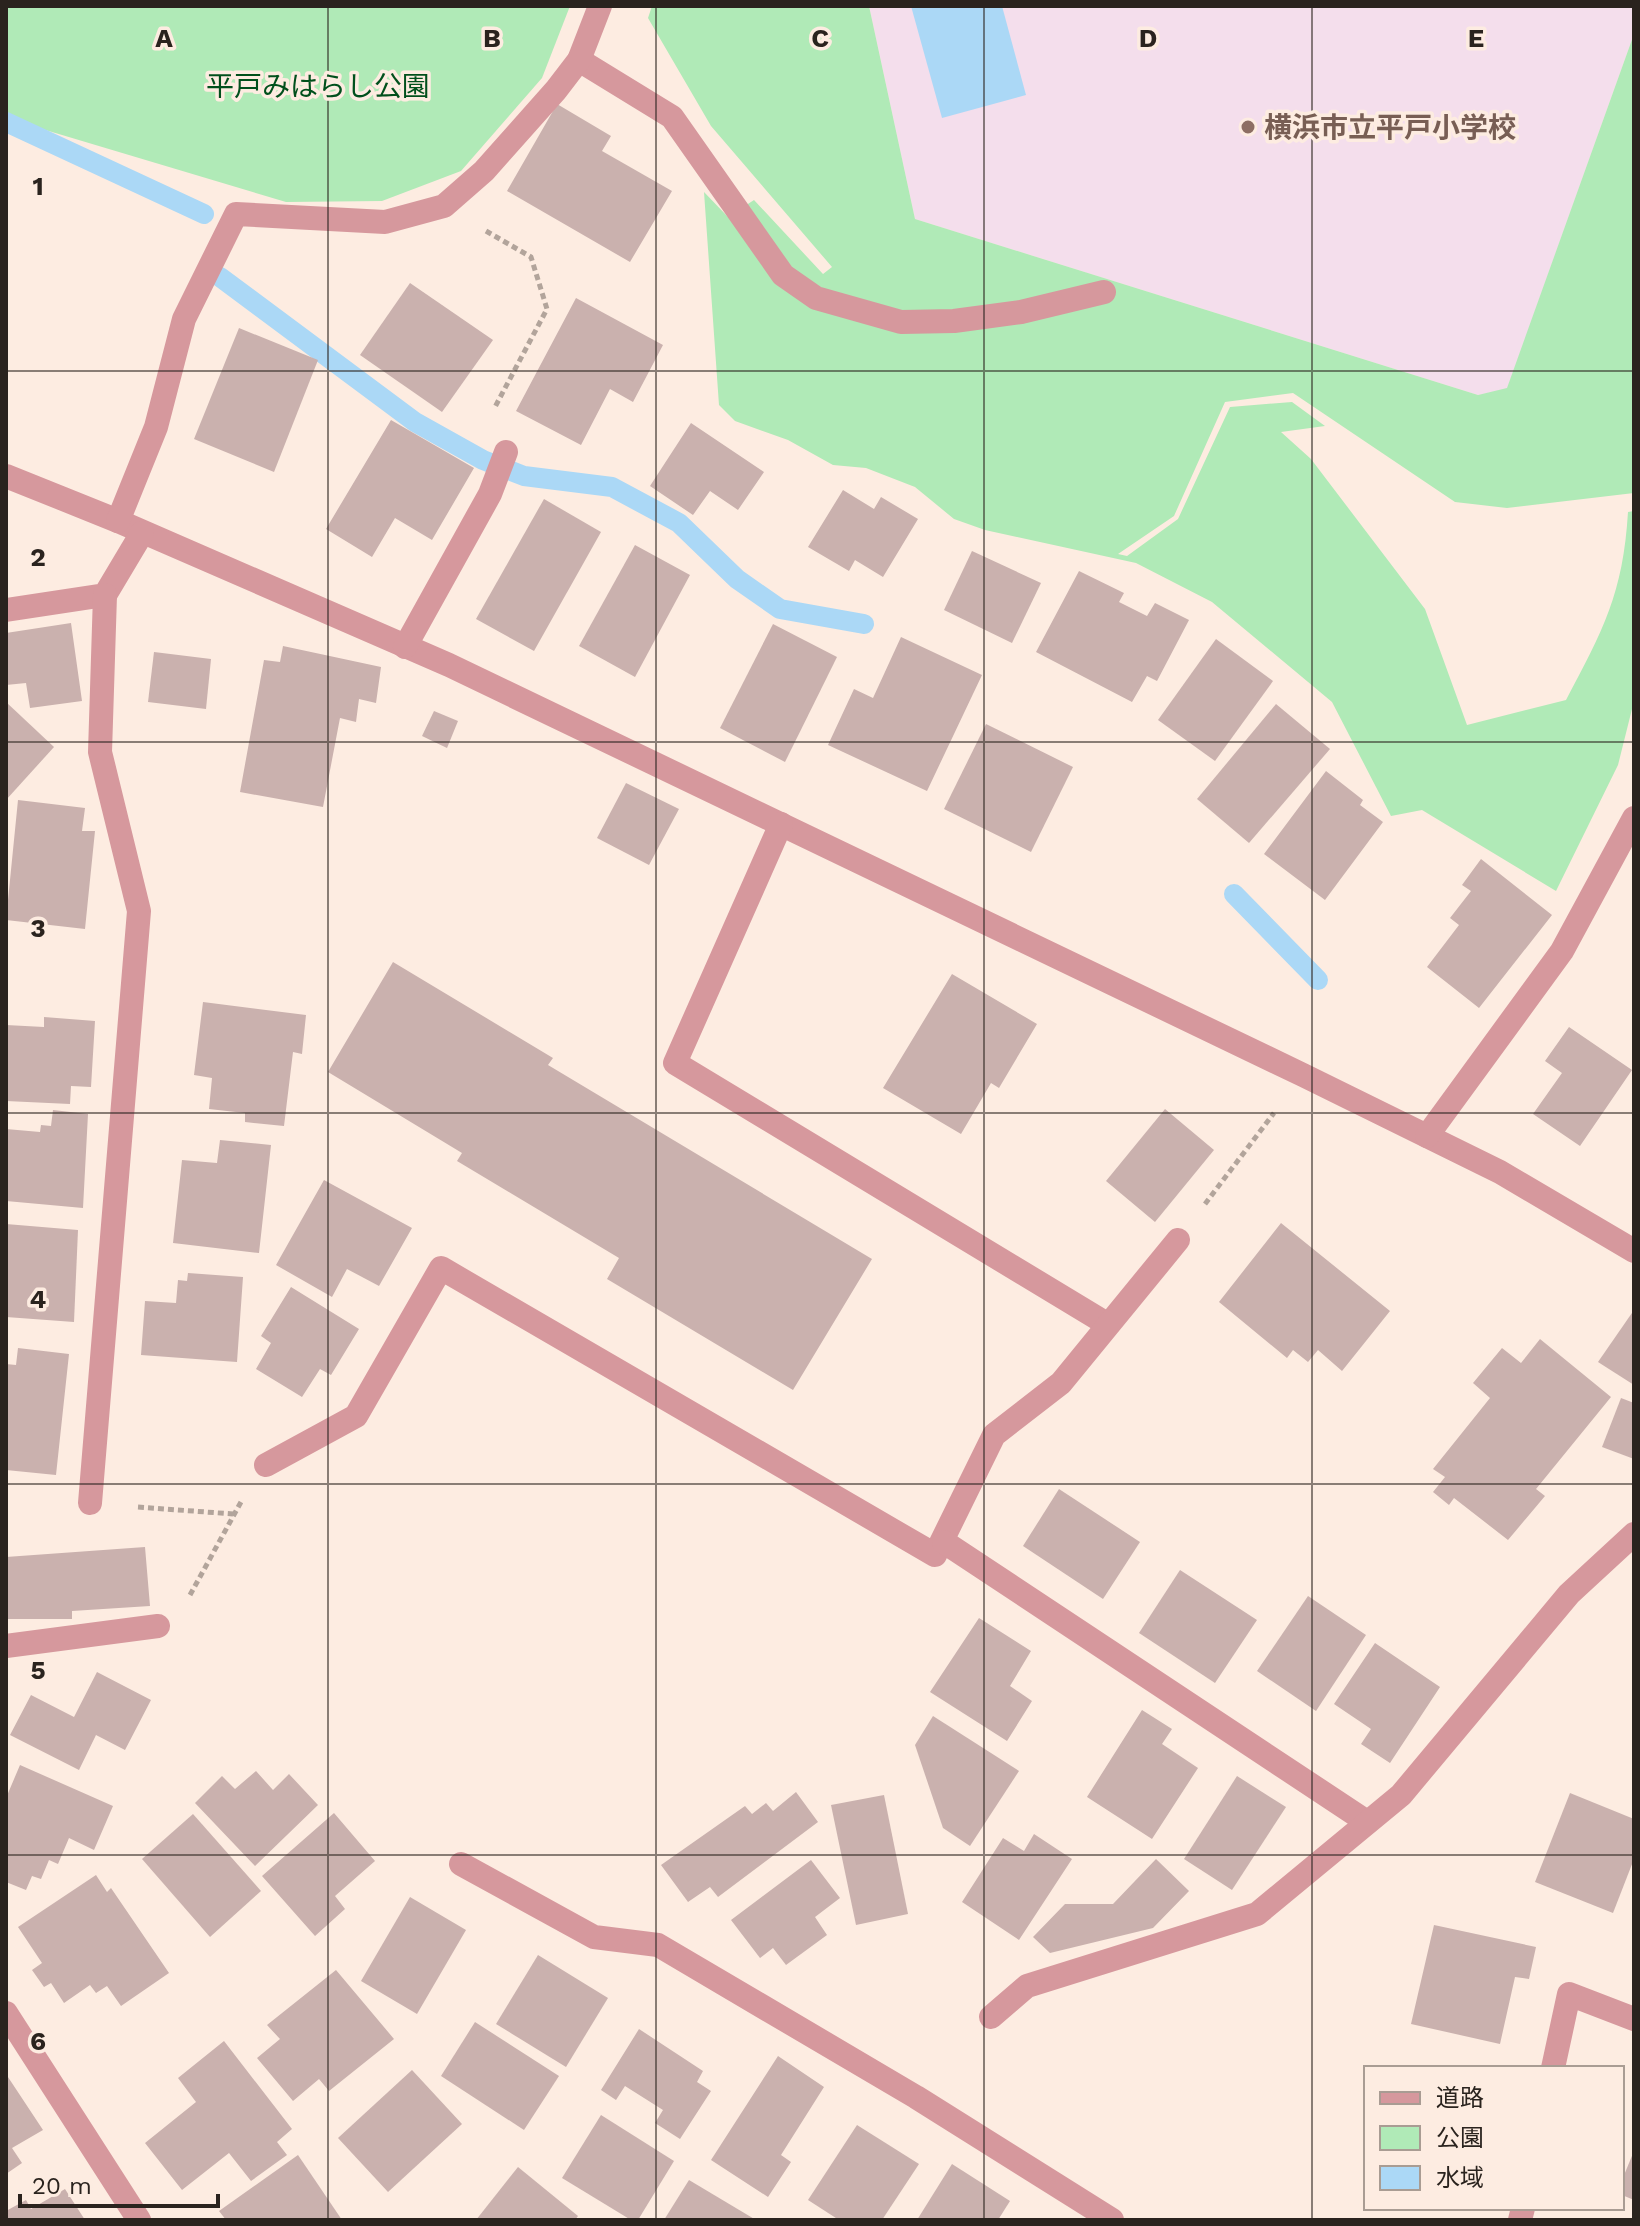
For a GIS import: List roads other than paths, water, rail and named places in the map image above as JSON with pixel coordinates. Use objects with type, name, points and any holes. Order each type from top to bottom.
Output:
[{"type":"street","points":[[118,521],[156,427],[184,319],[236,214],[385,222],[444,206],[484,171],[579,60],[600,6]]},
{"type":"street","points":[[579,60],[672,117],[783,275],[816,298],[901,322],[954,321],[1021,312],[1104,292]]},
{"type":"street","points":[[405,647],[490,494],[506,452]]},
{"type":"street","points":[[6,476],[118,521],[405,647],[781,824],[1500,1172],[1634,1251]]},
{"type":"street","points":[[90,1503],[139,911],[100,752],[105,595],[142,533]]},
{"type":"street","points":[[6,610],[105,595]]},
{"type":"street","points":[[1427,1136],[1562,951],[1634,818]]},
{"type":"street","points":[[781,824],[675,1063],[1107,1324]]},
{"type":"street","points":[[266,1465],[356,1416],[441,1268],[935,1555],[994,1435],[1061,1383],[1178,1240]]},
{"type":"street","points":[[991,2017],[1027,1986],[1257,1914],[1401,1795],[1569,1594],[1634,1534]]},
{"type":"street","points":[[944,1542],[1367,1822]]},
{"type":"street","points":[[6,1646],[158,1626]]},
{"type":"street","points":[[461,1864],[594,1937],[658,1945],[916,2097],[1112,2220]]},
{"type":"street","points":[[1553,2066],[1569,1994],[1634,2019]]},
{"type":"street","points":[[6,2013],[139,2220]]},
{"type":"water","points":[[911,6],[1002,6],[1026,95],[942,118]]},
{"type":"waterway","points":[[6,122],[204,214]]},
{"type":"waterway","points":[[220,277],[415,422],[483,460],[524,476],[612,487],[679,523],[737,579],[780,609],[864,624]]},
{"type":"waterway","points":[[1234,894],[1318,980]]},
{"type":"place","name":"横浜市立平戸小学校","points":[[1248,127]]},
{"type":"park label","name":"平戸みはらし公園","points":[[318,86]]}]
